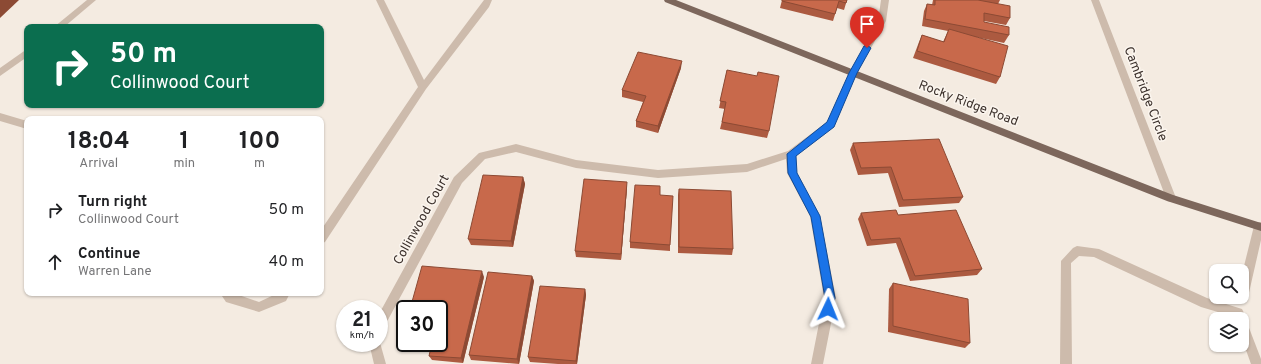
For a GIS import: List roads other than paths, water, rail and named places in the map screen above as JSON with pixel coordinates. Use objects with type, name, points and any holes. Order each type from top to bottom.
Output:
[{"type":"main road","name":"Rocky Ridge Road","points":[[668,0],[1171,198],[1260,227]]},
{"type":"street","points":[[62,24],[92,0]]},
{"type":"street","points":[[380,0],[423,87]]},
{"type":"street","points":[[325,225],[423,87],[486,5],[488,0]]},
{"type":"street","name":"Collinwood Court","points":[[388,308],[458,180],[482,156],[516,148],[576,164],[658,174],[747,168],[792,154],[831,124],[853,73],[882,21],[886,0]]},
{"type":"street","name":"Cambridge Circle","points":[[1096,0],[1171,198]]},
{"type":"street","points":[[0,74],[24,54]]},
{"type":"street","points":[[0,117],[24,125]]},
{"type":"street","points":[[792,154],[792,173],[815,216],[830,298],[817,364]]},
{"type":"street","points":[[1249,270],[1260,227]]},
{"type":"street","points":[[1066,364],[1066,261],[1077,251],[1095,252],[1225,312]]},
{"type":"street","points":[[228,296],[230,298],[259,307],[282,296]]},
{"type":"street","points":[[1249,343],[1257,364]]},
{"type":"street","points":[[377,352],[380,364]]}]
